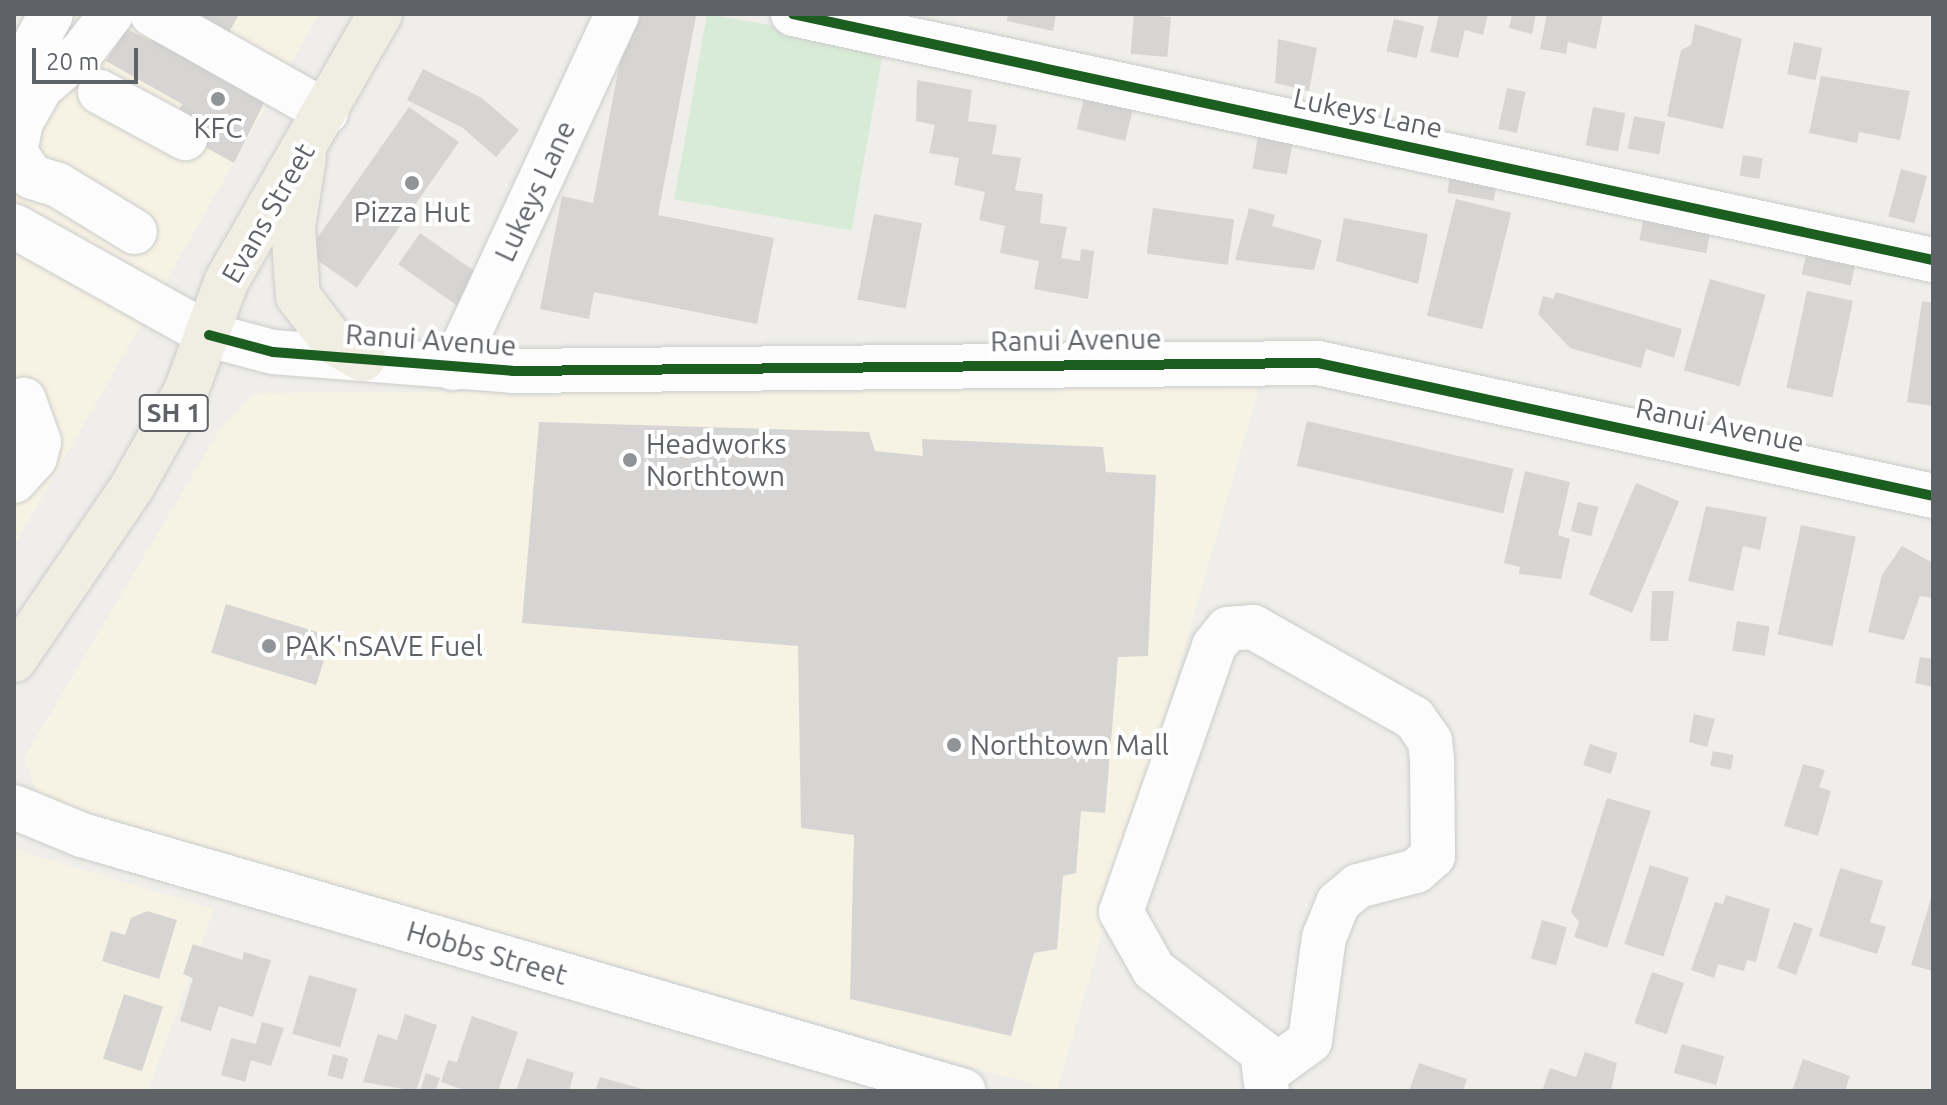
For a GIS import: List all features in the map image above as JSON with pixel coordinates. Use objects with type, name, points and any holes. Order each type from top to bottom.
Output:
[{"type":"highway","name":"Evans Street","points":[[14,660],[132,487],[186,391],[226,282],[275,189],[316,130],[380,14]]},
{"type":"highway","points":[[316,130],[293,227],[298,296],[334,343],[363,359]]},
{"type":"street","points":[[14,83],[51,14]]},
{"type":"street","points":[[111,14],[82,52],[51,73],[16,137],[22,168],[135,232]]},
{"type":"street","points":[[152,14],[316,130]]},
{"type":"street","name":"Lukeys Lane","points":[[453,368],[617,14]]},
{"type":"street","name":"Lukeys Lane","points":[[793,14],[1933,260]]},
{"type":"street","points":[[100,92],[185,138]]},
{"type":"street","points":[[30,243],[67,192]]},
{"type":"street","name":"Ranui Avenue","points":[[30,243],[209,335],[273,352],[453,368],[1318,363],[1933,496]]},
{"type":"street","points":[[14,481],[35,458],[39,442],[24,400]]},
{"type":"street","points":[[1253,627],[1414,718],[1430,741],[1432,759],[1433,856],[1416,871],[1358,886],[1338,903],[1324,937],[1310,1041],[1268,1081],[1262,1052],[1154,970],[1121,912],[1214,646],[1228,629],[1253,627]]},
{"type":"street","name":"Hobbs Street","points":[[14,807],[82,835],[964,1091]]},
{"type":"shaded area","points":[[38,14],[319,14],[14,546],[14,60]]},
{"type":"shaded area","points":[[1259,388],[1057,1091],[53,804],[36,789],[24,758],[220,429],[255,393]]},
{"type":"shaded area","points":[[14,849],[214,909],[148,1091],[14,1091]]},
{"type":"green space","points":[[707,14],[884,45],[852,230],[674,199]]},
{"type":"building","points":[[193,14],[239,14],[225,40]]},
{"type":"building","points":[[629,14],[696,16],[658,215],[774,238],[757,324],[594,292],[589,319],[540,309],[562,196],[593,203]]},
{"type":"building","points":[[1008,14],[1056,14],[1053,31],[1007,21]]},
{"type":"building","points":[[1134,14],[1171,17],[1167,57],[1131,54]]},
{"type":"building","points":[[1439,14],[1488,14],[1483,35],[1465,30],[1458,58],[1430,52]]},
{"type":"building","points":[[1512,14],[1536,14],[1532,34],[1509,28]]},
{"type":"building","points":[[1547,14],[1603,14],[1596,49],[1568,42],[1566,54],[1540,49]]},
{"type":"building","points":[[1394,19],[1424,26],[1417,58],[1387,51]]},
{"type":"building","points":[[1695,24],[1742,39],[1723,129],[1667,116],[1681,50],[1691,45]]},
{"type":"building","name":"KFC","points":[[127,29],[151,41],[156,32],[269,93],[234,163],[203,146],[206,141],[178,113],[182,104],[106,61]]},
{"type":"building","points":[[1278,39],[1317,48],[1309,91],[1275,83]]},
{"type":"building","points":[[1794,42],[1822,48],[1816,80],[1787,74]]},
{"type":"building","points":[[423,69],[482,98],[519,130],[496,157],[463,128],[407,100]]},
{"type":"building","points":[[1821,76],[1910,91],[1900,140],[1859,132],[1857,143],[1809,133]]},
{"type":"building","points":[[917,80],[972,90],[968,121],[997,125],[992,154],[1021,158],[1015,190],[1043,194],[1040,223],[1067,227],[1061,258],[1080,261],[1081,249],[1094,251],[1088,299],[1034,289],[1039,261],[1000,253],[1005,226],[979,220],[985,192],[954,185],[959,158],[929,153],[935,125],[916,121]]},
{"type":"building","points":[[1507,88],[1526,92],[1517,133],[1498,129]]},
{"type":"building","points":[[1085,95],[1134,107],[1125,141],[1077,129]]},
{"type":"building","points":[[409,107],[459,142],[357,288],[307,253]]},
{"type":"building","points":[[1593,107],[1625,113],[1618,152],[1586,145]]},
{"type":"building","points":[[1634,116],[1665,122],[1659,154],[1628,148]]},
{"type":"building","points":[[1259,131],[1293,137],[1287,175],[1252,168]]},
{"type":"building","points":[[1743,155],[1763,158],[1759,179],[1740,176]]},
{"type":"building","points":[[1452,166],[1498,174],[1494,201],[1447,193]]},
{"type":"building","points":[[1901,169],[1927,176],[1914,223],[1888,216]]},
{"type":"building","points":[[1456,199],[1511,213],[1482,329],[1427,315]]},
{"type":"building","points":[[1646,206],[1713,219],[1706,253],[1639,240]]},
{"type":"building","points":[[1153,208],[1234,219],[1228,265],[1147,254]]},
{"type":"building","points":[[1249,208],[1275,215],[1272,226],[1322,240],[1314,270],[1235,260]]},
{"type":"building","points":[[874,214],[922,223],[905,309],[857,299]]},
{"type":"building","points":[[1344,218],[1428,234],[1418,284],[1336,261]]},
{"type":"building","points":[[420,233],[479,274],[457,305],[398,264]]},
{"type":"building","points":[[1808,247],[1857,258],[1850,286],[1802,274]]},
{"type":"building","points":[[1710,279],[1766,295],[1740,386],[1684,370]]},
{"type":"building","points":[[1807,291],[1853,301],[1832,398],[1786,388]]},
{"type":"building","points":[[1556,292],[1682,329],[1674,358],[1646,349],[1641,368],[1570,348],[1538,314],[1543,296],[1553,299]]},
{"type":"building","points":[[1922,301],[1933,303],[1933,406],[1907,402]]},
{"type":"building","points":[[1307,421],[1514,469],[1503,514],[1297,466]]},
{"type":"building","name":"Northtown Mall","points":[[539,422],[869,432],[875,451],[923,456],[922,439],[1103,447],[1106,472],[1156,475],[1148,656],[1118,657],[1105,813],[1081,811],[1076,873],[1063,876],[1057,949],[1034,953],[1011,1036],[850,999],[854,835],[801,828],[798,646],[522,623]]},
{"type":"building","points":[[1525,471],[1570,482],[1558,535],[1570,539],[1561,579],[1519,574],[1520,567],[1504,563]]},
{"type":"building","points":[[1636,483],[1679,501],[1632,613],[1589,594]]},
{"type":"building","points":[[1578,502],[1598,507],[1591,536],[1571,531]]},
{"type":"building","points":[[1706,506],[1767,517],[1760,550],[1743,546],[1733,591],[1688,581]]},
{"type":"building","points":[[1801,525],[1856,537],[1832,646],[1778,635]]},
{"type":"building","points":[[1902,546],[1933,563],[1933,598],[1920,596],[1904,640],[1868,632],[1882,575]]},
{"type":"building","points":[[1652,591],[1674,591],[1668,641],[1650,641]]},
{"type":"building","points":[[226,604],[331,636],[316,685],[211,653]]},
{"type":"building","points":[[1737,621],[1770,626],[1765,656],[1732,651]]},
{"type":"building","points":[[1920,657],[1933,659],[1933,687],[1915,683]]},
{"type":"building","points":[[1694,714],[1715,719],[1707,747],[1689,742]]},
{"type":"building","points":[[1590,744],[1618,753],[1611,774],[1583,765]]},
{"type":"building","points":[[1713,751],[1734,755],[1731,770],[1710,766]]},
{"type":"building","points":[[1803,764],[1825,770],[1819,787],[1831,791],[1818,836],[1784,826]]},
{"type":"building","points":[[1607,798],[1651,811],[1607,948],[1574,937],[1579,922],[1571,912]]},
{"type":"building","points":[[1650,865],[1689,878],[1663,957],[1624,944]]},
{"type":"building","points":[[1840,868],[1883,881],[1870,922],[1886,927],[1877,954],[1819,936]]},
{"type":"building","points":[[1726,895],[1770,909],[1756,962],[1747,960],[1744,971],[1718,964],[1714,978],[1691,970],[1715,902],[1723,904]]},
{"type":"building","points":[[1933,895],[1933,971],[1911,965]]},
{"type":"building","points":[[147,911],[177,920],[159,979],[102,961],[111,931],[125,935],[131,918]]},
{"type":"building","points":[[1542,920],[1567,927],[1556,966],[1531,958]]},
{"type":"building","points":[[1794,922],[1813,929],[1796,975],[1777,968]]},
{"type":"building","points":[[193,944],[242,960],[244,952],[271,960],[253,1017],[219,1006],[211,1031],[180,1021],[193,978],[183,974]]},
{"type":"building","points":[[1652,972],[1684,983],[1667,1034],[1634,1023]]},
{"type":"building","points":[[309,975],[357,989],[340,1047],[292,1034]]},
{"type":"building","points":[[124,994],[163,1007],[142,1071],[103,1059]]},
{"type":"building","points":[[405,1014],[437,1025],[416,1091],[363,1082],[378,1034],[397,1040]]},
{"type":"building","points":[[472,1016],[518,1032],[498,1091],[467,1091],[441,1082],[448,1060],[457,1062]]},
{"type":"building","points":[[262,1022],[284,1028],[271,1066],[251,1060],[245,1082],[221,1075],[231,1038],[256,1044]]},
{"type":"building","points":[[1682,1044],[1724,1056],[1716,1085],[1674,1073]]},
{"type":"building","points":[[1585,1052],[1617,1063],[1611,1090],[1542,1091],[1550,1068],[1576,1077]]},
{"type":"building","points":[[333,1054],[348,1058],[343,1079],[327,1075]]},
{"type":"building","points":[[527,1058],[574,1073],[569,1091],[516,1091]]},
{"type":"building","points":[[1803,1059],[1850,1076],[1845,1091],[1792,1091]]},
{"type":"building","points":[[1419,1063],[1467,1079],[1463,1091],[1409,1091]]},
{"type":"building","points":[[426,1073],[440,1078],[435,1091],[420,1091]]},
{"type":"building","points":[[600,1077],[646,1090],[646,1091],[595,1091]]},
{"type":"cycle path","points":[[793,14],[1933,260]]},
{"type":"cycle path","points":[[209,335],[273,352],[512,371],[1318,363],[1933,496]]},
{"type":"place","name":"KFC","points":[[218,99]]},
{"type":"place","name":"Pizza Hut","points":[[412,183]]},
{"type":"place","name":"Headworks Northtown","points":[[630,460]]},
{"type":"place","name":"PAK'nSAVE Fuel","points":[[269,646]]},
{"type":"place","name":"Northtown Mall","points":[[954,745]]}]
